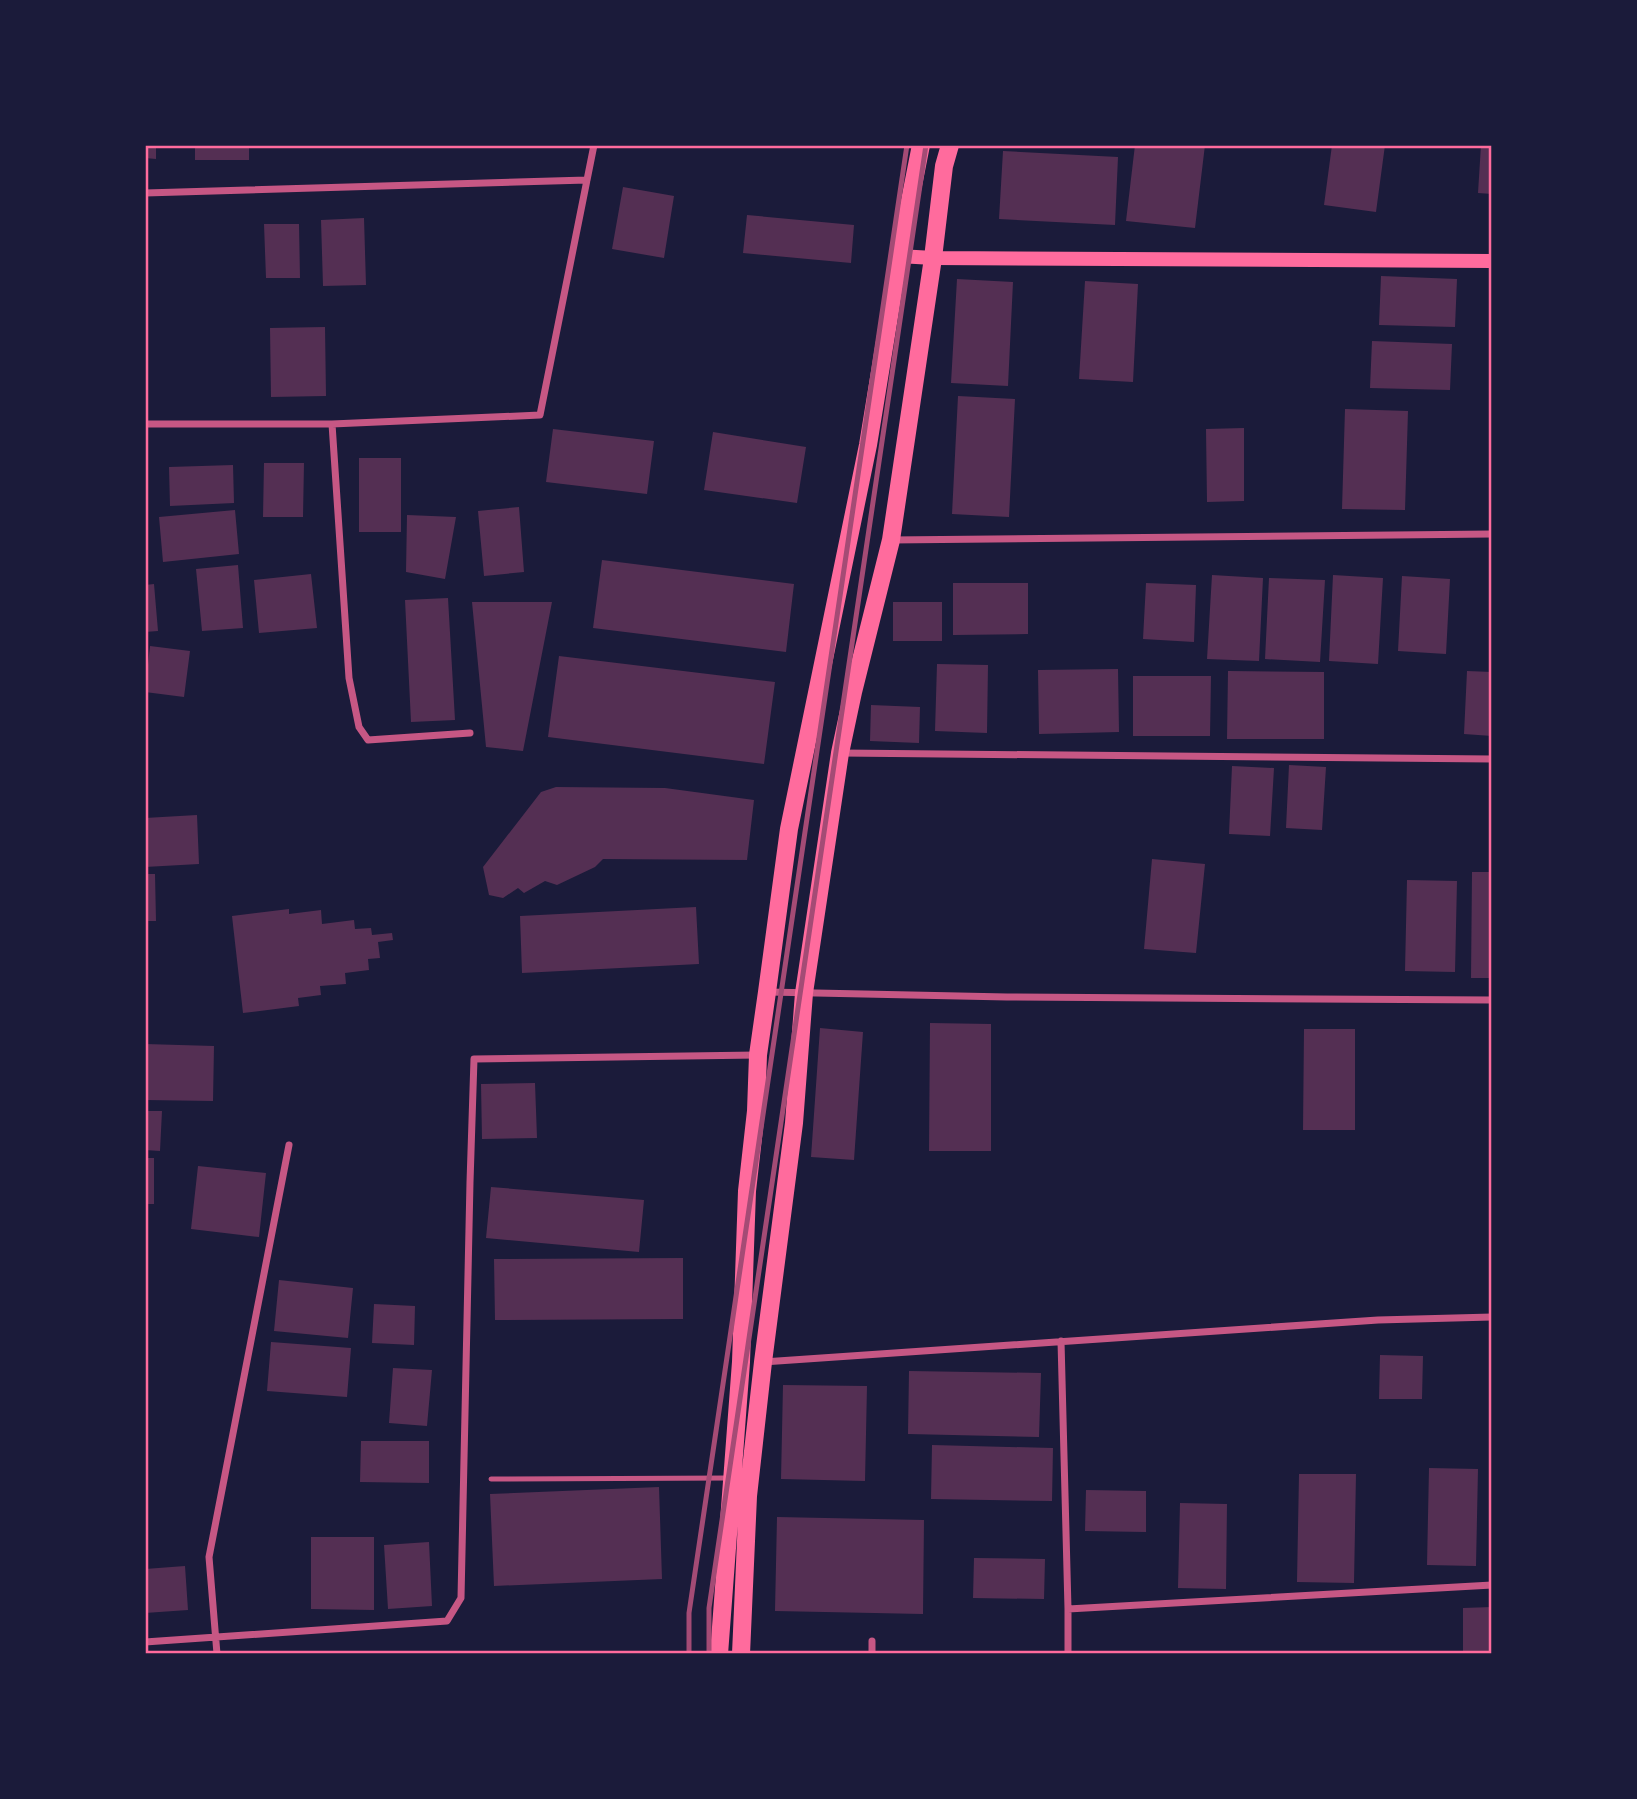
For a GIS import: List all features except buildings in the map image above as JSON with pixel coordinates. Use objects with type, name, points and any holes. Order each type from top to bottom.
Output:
[{"type":"main road","points":[[719,1654],[741,1362],[747,1191],[756,1111],[758,1055],[789,828],[868,446],[921,145]]},
{"type":"main road","points":[[741,1654],[748,1496],[794,1123],[804,993],[840,753],[891,540],[944,166],[950,145]]},
{"type":"main road","points":[[900,256],[1492,261]]},
{"type":"street","points":[[145,424],[332,424],[540,415],[594,145]]},
{"type":"street","points":[[145,193],[587,180]]},
{"type":"street","points":[[332,424],[349,678],[359,727],[368,740],[470,733]]},
{"type":"street","points":[[891,540],[1492,534]]},
{"type":"street","points":[[840,753],[1492,759]]},
{"type":"street","points":[[767,992],[1021,997],[1492,1000]]},
{"type":"street","points":[[145,1642],[447,1621],[461,1598],[474,1059],[758,1055]]},
{"type":"street","points":[[217,1654],[209,1558],[289,1145]]},
{"type":"street","points":[[763,1362],[1378,1320],[1492,1317]]},
{"type":"street","points":[[1061,1341],[1068,1654]]},
{"type":"street","points":[[1068,1609],[1492,1585]]},
{"type":"street","points":[[872,1641],[872,1654]]},
{"type":"lane","points":[[491,1479],[732,1478]]},
{"type":"railway","points":[[689,1654],[689,1613],[907,145]]},
{"type":"railway","points":[[709,1654],[709,1608],[926,145]]}]
